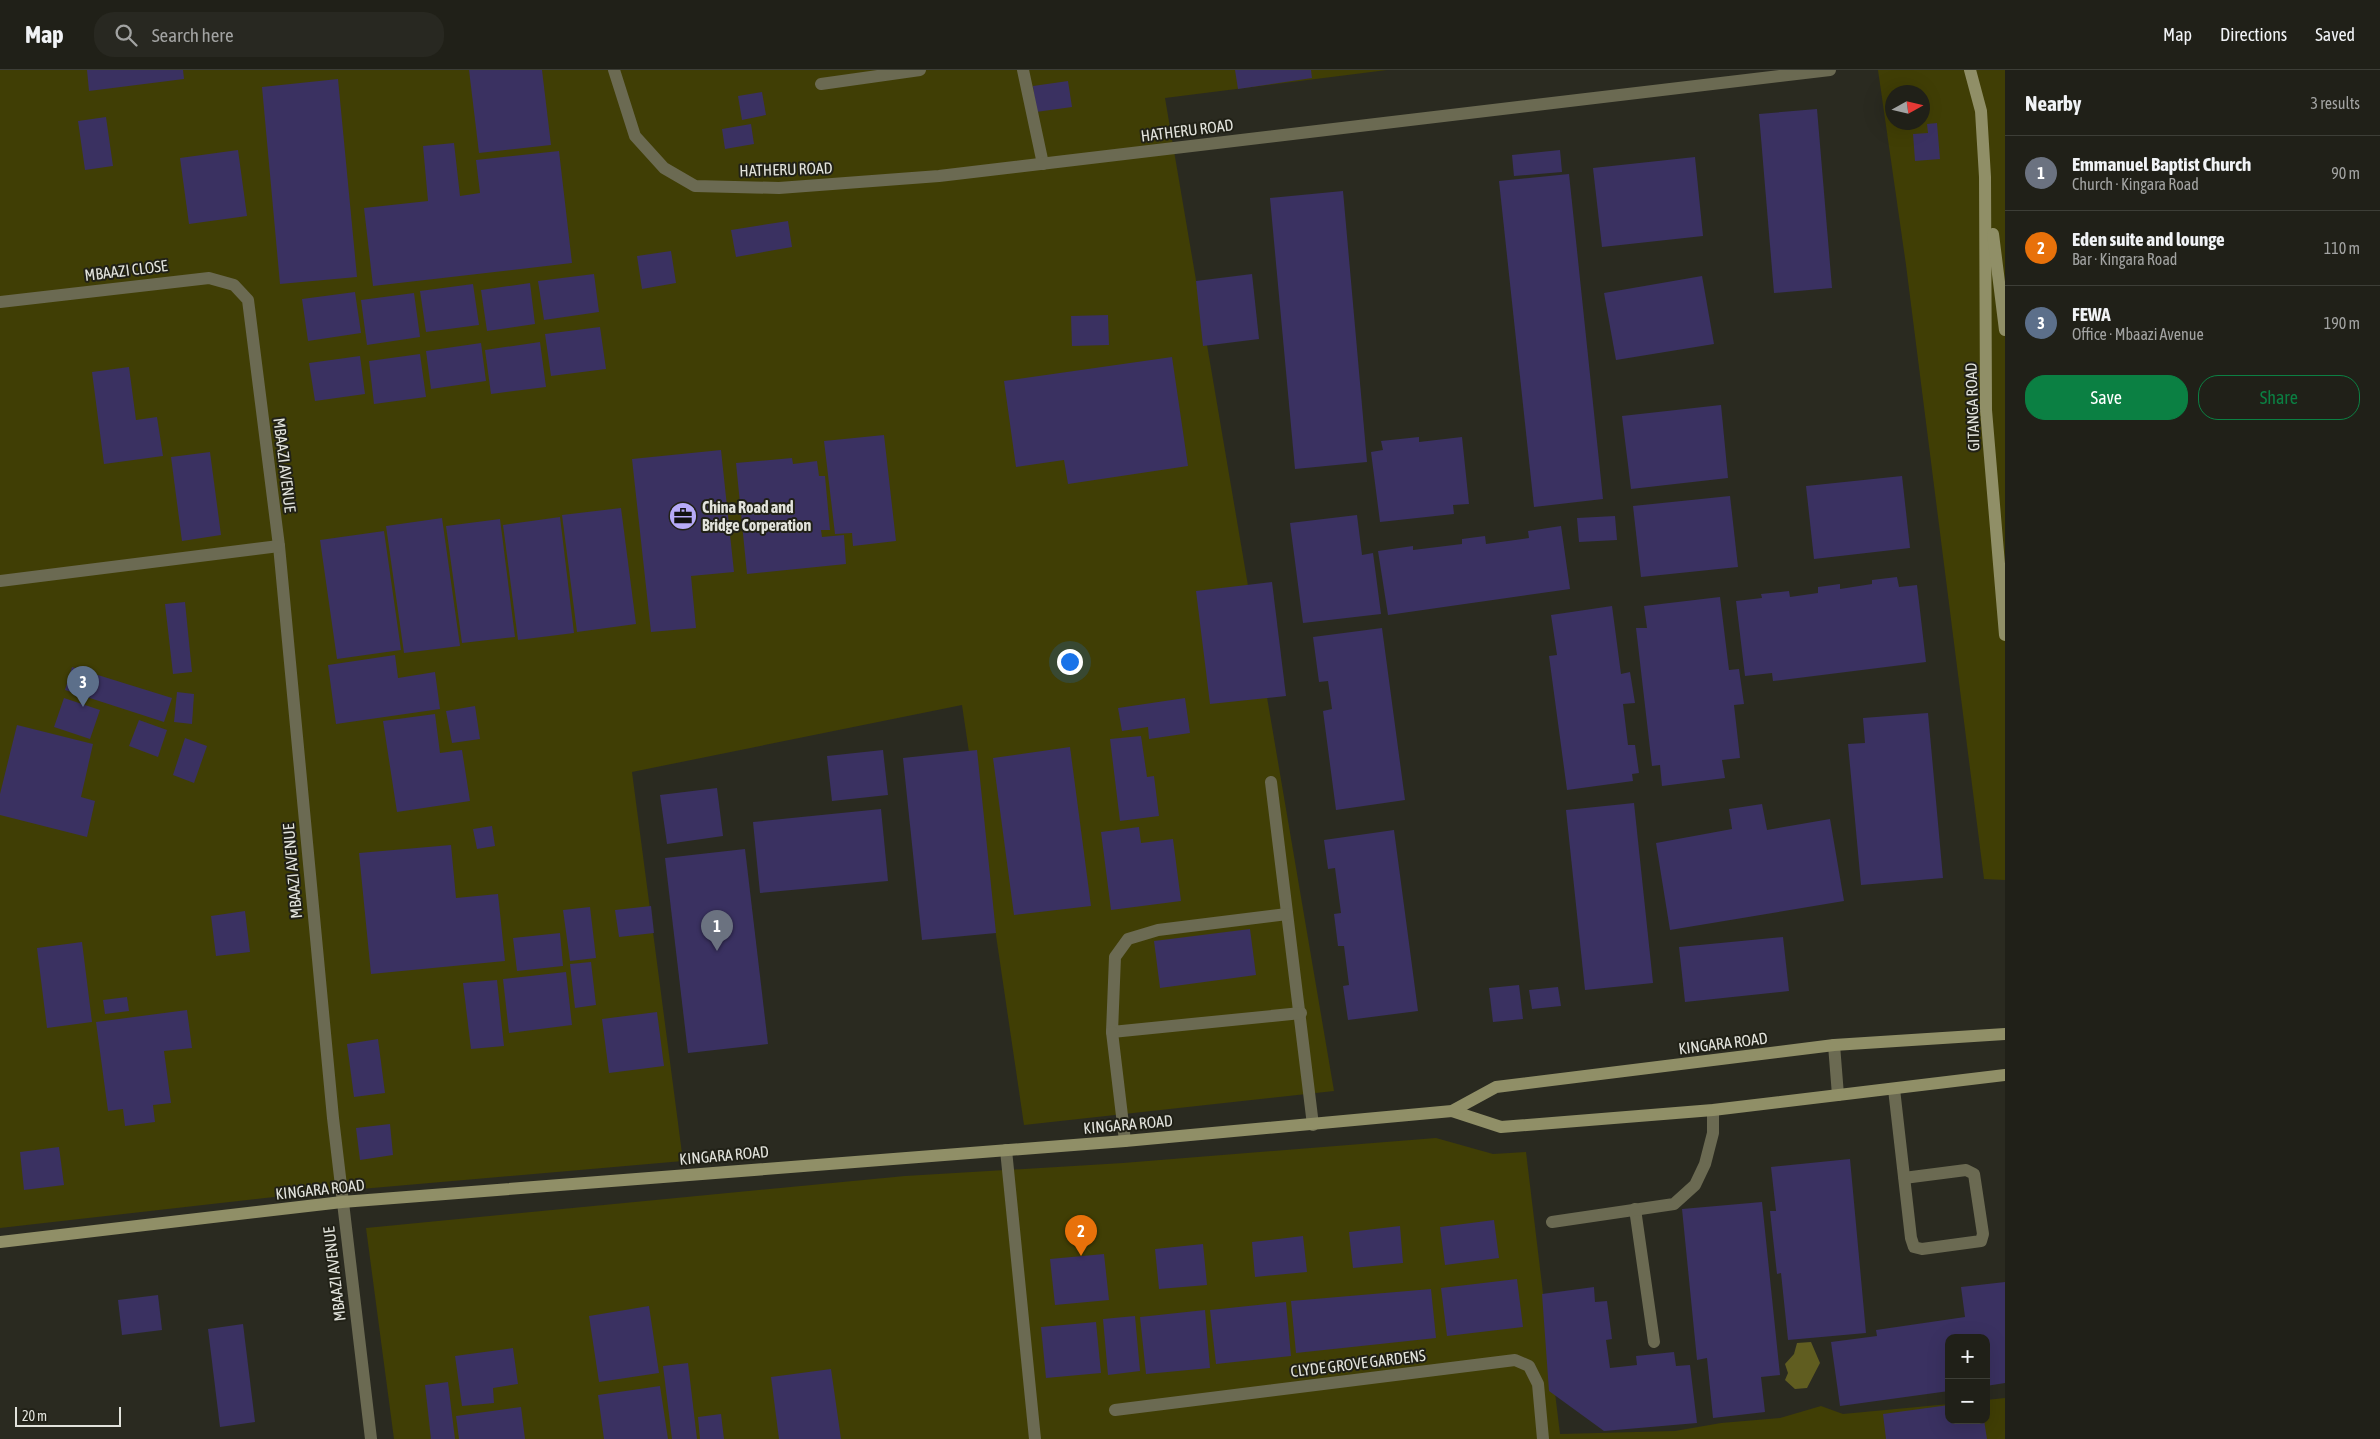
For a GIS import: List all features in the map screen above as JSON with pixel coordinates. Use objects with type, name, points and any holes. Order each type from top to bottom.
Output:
[{"type":"main road","name":"GITANGA ROAD","points":[[1970,70],[1982,111],[1985,177],[1986,410],[2005,636]]},
{"type":"main road","name":"GITANGA ROAD","points":[[1985,177],[2005,330]]},
{"type":"main road","name":"KINGARA ROAD","points":[[0,1242],[342,1202],[1125,1141],[1452,1111],[1496,1087],[1834,1045],[2005,1034]]},
{"type":"main road","name":"KINGARA ROAD","points":[[1452,1111],[1502,1127],[1713,1110],[2005,1075]]},
{"type":"street","name":"HATHERU ROAD","points":[[614,70],[635,136],[664,168],[695,186],[779,188],[938,176],[1830,70]]},
{"type":"street","points":[[820,84],[920,70]]},
{"type":"street","points":[[1023,70],[1042,164]]},
{"type":"street","name":"MBAAZI CLOSE","points":[[0,302],[209,278],[234,285],[248,300]]},
{"type":"street","name":"MBAAZI AVENUE","points":[[248,300],[279,546],[342,1202],[370,1439]]},
{"type":"street","points":[[0,581],[279,546]]},
{"type":"street","points":[[1271,782],[1301,1013],[1313,1125]]},
{"type":"street","points":[[1125,1141],[1112,1032],[1115,957],[1128,939],[1158,930],[1287,914]]},
{"type":"street","points":[[1112,1032],[1301,1013]]},
{"type":"street","points":[[1834,1045],[1838,1095]]},
{"type":"street","points":[[1894,1089],[1904,1178],[1911,1238],[1914,1247],[1922,1249],[1981,1241],[1982,1234],[1974,1174],[1966,1170],[1904,1178]]},
{"type":"street","points":[[1552,1222],[1674,1204],[1695,1185],[1706,1164],[1713,1133],[1713,1110]]},
{"type":"street","points":[[1006,1150],[1035,1439]]},
{"type":"street","points":[[1635,1209],[1654,1342]]},
{"type":"street","name":"CLYDE GROVE GARDENS","points":[[1115,1410],[1515,1360],[1529,1366],[1538,1384],[1543,1439]]},
{"type":"shaded area","points":[[0,70],[1387,70],[1165,98],[1334,1091],[1024,1125],[962,705],[632,772],[683,1161],[292,1195],[0,1228]]},
{"type":"shaded area","points":[[1878,70],[2005,70],[2005,880],[1984,879],[1906,265],[1887,130],[1930,130],[1930,85],[1885,85],[1885,119]]},
{"type":"shaded area","points":[[1436,1138],[1493,1154],[1526,1152],[1560,1434],[1675,1431],[1721,1423],[1780,1418],[1821,1406],[1843,1414],[1945,1404],[1945,1424],[1990,1424],[1990,1400],[2005,1398],[2005,1439],[394,1439],[366,1228],[905,1176],[1123,1163]]},
{"type":"shaded area","points":[[1811,1342],[1820,1363],[1807,1388],[1795,1389],[1785,1380],[1788,1373],[1785,1364],[1794,1354],[1797,1343]]},
{"type":"building","points":[[87,70],[183,70],[184,79],[89,91]]},
{"type":"building","points":[[469,70],[542,70],[551,145],[479,153]]},
{"type":"building","points":[[1235,70],[1311,70],[1312,78],[1238,89]]},
{"type":"building","points":[[338,79],[357,277],[280,284],[262,87]]},
{"type":"building","points":[[1068,81],[1072,107],[1036,112],[1033,86]]},
{"type":"building","points":[[762,92],[766,115],[742,120],[738,96]]},
{"type":"building","points":[[1817,109],[1832,288],[1774,293],[1759,114]]},
{"type":"building","points":[[106,117],[113,166],[85,170],[78,121]]},
{"type":"building","points":[[1937,123],[1940,159],[1915,161],[1913,134],[1928,133],[1930,124]]},
{"type":"building","points":[[751,124],[754,144],[725,149],[722,129]]},
{"type":"building","points":[[454,143],[460,196],[480,193],[476,160],[559,151],[572,263],[373,286],[364,208],[428,201],[423,146]]},
{"type":"building","points":[[238,150],[247,216],[189,224],[180,158]]},
{"type":"building","points":[[1560,150],[1562,172],[1514,176],[1512,155]]},
{"type":"building","points":[[1695,157],[1703,236],[1602,247],[1593,168]]},
{"type":"building","points":[[1569,174],[1603,499],[1534,507],[1499,181]]},
{"type":"building","points":[[1343,191],[1367,462],[1295,469],[1270,198]]},
{"type":"building","points":[[788,221],[792,247],[736,257],[731,230]]},
{"type":"building","points":[[671,251],[676,283],[642,289],[637,256]]},
{"type":"building","points":[[594,274],[599,312],[544,320],[538,281]]},
{"type":"building","points":[[1252,274],[1259,339],[1203,346],[1196,281]]},
{"type":"building","points":[[1702,276],[1714,344],[1616,360],[1604,293]]},
{"type":"building","points":[[530,283],[535,324],[487,331],[481,290]]},
{"type":"building","points":[[473,284],[479,325],[426,332],[420,291]]},
{"type":"building","points":[[355,292],[361,333],[308,341],[302,299]]},
{"type":"building","points":[[414,293],[420,337],[367,345],[361,300]]},
{"type":"building","points":[[1108,315],[1109,345],[1072,346],[1071,316]]},
{"type":"building","points":[[600,327],[606,369],[551,376],[545,334]]},
{"type":"building","points":[[540,342],[546,387],[491,394],[485,350]]},
{"type":"building","points":[[481,343],[486,381],[431,389],[426,351]]},
{"type":"building","points":[[420,354],[426,397],[374,404],[369,361]]},
{"type":"building","points":[[360,356],[365,394],[315,401],[309,363]]},
{"type":"building","points":[[1172,357],[1188,466],[1068,484],[1064,460],[1016,467],[1004,381]]},
{"type":"building","points":[[129,367],[136,420],[157,417],[163,456],[104,464],[92,372]]},
{"type":"building","points":[[1721,405],[1728,478],[1631,489],[1622,416]]},
{"type":"building","points":[[884,435],[896,541],[853,546],[852,533],[835,534],[824,441]]},
{"type":"building","points":[[1419,437],[1419,442],[1462,437],[1469,504],[1453,505],[1454,514],[1380,522],[1371,452],[1383,450],[1381,441]]},
{"type":"building","name":"China Road and Bridge Corperation","points":[[721,450],[734,572],[691,576],[696,628],[651,632],[632,459]]},
{"type":"building","points":[[210,452],[221,535],[182,541],[171,457]]},
{"type":"building","points":[[792,458],[793,464],[817,461],[819,476],[825,476],[830,530],[821,530],[822,537],[844,535],[846,564],[747,574],[736,463]]},
{"type":"building","points":[[1902,476],[1910,548],[1814,559],[1806,486]]},
{"type":"building","points":[[1730,496],[1738,567],[1641,577],[1633,506]]},
{"type":"building","points":[[621,508],[636,624],[577,632],[562,515]]},
{"type":"building","points":[[1357,515],[1362,555],[1373,553],[1381,614],[1303,623],[1290,523]]},
{"type":"building","points":[[1615,516],[1617,540],[1579,542],[1577,518]]},
{"type":"building","points":[[560,517],[574,633],[518,640],[503,525]]},
{"type":"building","points":[[442,518],[460,646],[404,653],[386,526]]},
{"type":"building","points":[[500,519],[515,637],[462,643],[446,526]]},
{"type":"building","points":[[1561,526],[1570,589],[1388,615],[1378,551],[1413,546],[1413,550],[1462,544],[1462,539],[1485,536],[1486,544],[1529,538],[1528,531]]},
{"type":"building","points":[[384,531],[401,650],[337,659],[320,540]]},
{"type":"building","points":[[1897,577],[1899,587],[1917,585],[1926,662],[1773,681],[1772,673],[1745,676],[1736,601],[1762,598],[1761,594],[1789,591],[1790,597],[1818,593],[1818,587],[1840,584],[1840,589],[1872,584],[1872,580]]},
{"type":"building","points":[[1272,582],[1286,696],[1210,704],[1196,591]]},
{"type":"building","points":[[1720,597],[1729,670],[1739,669],[1744,704],[1734,705],[1740,758],[1722,760],[1725,778],[1662,786],[1660,765],[1652,766],[1636,628],[1647,628],[1644,606]]},
{"type":"building","points":[[185,602],[192,672],[173,674],[165,604]]},
{"type":"building","points":[[1612,606],[1621,674],[1630,672],[1635,703],[1623,704],[1628,745],[1635,745],[1639,773],[1632,774],[1633,781],[1567,790],[1549,656],[1557,655],[1551,615]]},
{"type":"building","points":[[1382,628],[1405,800],[1336,810],[1323,711],[1332,709],[1328,681],[1319,682],[1313,637]]},
{"type":"building","points":[[395,655],[398,678],[435,672],[440,709],[336,724],[328,665]]},
{"type":"building","points":[[72,667],[172,698],[164,722],[65,690]]},
{"type":"building","points":[[177,692],[194,694],[192,724],[174,722]]},
{"type":"building","points":[[64,698],[100,710],[90,739],[54,727]]},
{"type":"building","points":[[1185,698],[1190,733],[1149,739],[1148,727],[1122,731],[1118,708]]},
{"type":"building","points":[[475,706],[480,739],[452,743],[446,711]]},
{"type":"building","points":[[1928,713],[1943,878],[1861,885],[1848,744],[1865,743],[1863,718]]},
{"type":"building","points":[[435,714],[440,753],[462,750],[470,801],[397,812],[383,721]]},
{"type":"building","points":[[139,720],[167,730],[158,757],[129,746]]},
{"type":"building","points":[[17,725],[93,744],[81,797],[95,801],[87,837],[0,815],[0,794]]},
{"type":"building","points":[[1141,736],[1147,777],[1154,776],[1159,816],[1120,821],[1110,739]]},
{"type":"building","points":[[185,738],[207,746],[194,783],[173,775]]},
{"type":"building","points":[[1070,747],[1091,906],[1014,915],[993,758]]},
{"type":"building","points":[[883,750],[888,795],[832,801],[827,756]]},
{"type":"building","points":[[977,750],[996,933],[922,940],[903,758]]},
{"type":"building","points":[[717,788],[723,836],[667,844],[660,795]]},
{"type":"building","points":[[1634,803],[1653,983],[1585,990],[1566,810]]},
{"type":"building","points":[[1762,804],[1767,830],[1830,819],[1844,901],[1670,930],[1656,843],[1732,829],[1729,809]]},
{"type":"building","points":[[881,809],[888,881],[760,893],[753,822]]},
{"type":"building","points":[[492,826],[495,846],[477,849],[473,829]]},
{"type":"building","points":[[1139,827],[1141,843],[1173,839],[1181,901],[1111,910],[1101,832]]},
{"type":"building","points":[[1394,830],[1418,1011],[1348,1020],[1343,986],[1349,985],[1344,946],[1338,946],[1334,914],[1341,913],[1335,868],[1328,869],[1324,840]]},
{"type":"building","points":[[451,845],[456,898],[498,894],[505,961],[371,974],[359,853]]},
{"type":"building","points":[[745,849],[768,1044],[688,1053],[665,858]]},
{"type":"building","points":[[651,906],[654,933],[619,937],[615,910]]},
{"type":"building","points":[[590,907],[596,958],[570,961],[563,910]]},
{"type":"building","points":[[245,911],[250,952],[216,956],[211,916]]},
{"type":"building","points":[[1250,929],[1256,975],[1160,988],[1154,941]]},
{"type":"building","points":[[560,933],[563,966],[517,971],[513,938]]},
{"type":"building","points":[[1783,937],[1789,991],[1685,1002],[1679,947]]},
{"type":"building","points":[[82,942],[92,1022],[47,1028],[37,948]]},
{"type":"building","points":[[591,962],[596,1005],[575,1008],[570,964]]},
{"type":"building","points":[[566,972],[572,1025],[509,1033],[503,979]]},
{"type":"building","points":[[497,980],[504,1046],[471,1049],[463,983]]},
{"type":"building","points":[[1519,985],[1523,1019],[1493,1022],[1489,988]]},
{"type":"building","points":[[1558,987],[1561,1006],[1532,1009],[1529,990]]},
{"type":"building","points":[[127,997],[129,1011],[105,1014],[103,1000]]},
{"type":"building","points":[[187,1010],[192,1048],[164,1051],[171,1103],[153,1105],[155,1122],[125,1126],[123,1109],[108,1111],[96,1022]]},
{"type":"building","points":[[657,1012],[664,1066],[609,1073],[602,1019]]},
{"type":"building","points":[[378,1039],[385,1093],[354,1097],[347,1044]]},
{"type":"building","points":[[390,1124],[393,1155],[360,1160],[356,1128]]},
{"type":"building","points":[[59,1147],[64,1185],[24,1190],[20,1152]]},
{"type":"building","points":[[1850,1159],[1866,1333],[1788,1340],[1781,1273],[1777,1274],[1770,1211],[1776,1211],[1771,1167]]},
{"type":"building","points":[[1762,1202],[1780,1375],[1761,1377],[1765,1412],[1713,1418],[1707,1358],[1697,1360],[1682,1209]]},
{"type":"building","points":[[1494,1220],[1499,1258],[1445,1265],[1440,1227]]},
{"type":"building","points":[[1400,1226],[1403,1263],[1353,1268],[1349,1232]]},
{"type":"building","points":[[1303,1236],[1307,1272],[1255,1277],[1252,1242]]},
{"type":"building","points":[[1203,1244],[1207,1285],[1159,1289],[1155,1249]]},
{"type":"building","points":[[1104,1254],[1109,1300],[1055,1305],[1050,1259]]},
{"type":"building","points":[[1517,1279],[1523,1327],[1447,1336],[1441,1288]]},
{"type":"building","points":[[2005,1282],[2005,1383],[1990,1385],[1990,1334],[1945,1334],[1945,1392],[1840,1406],[1831,1342],[1877,1336],[1876,1330],[1965,1317],[1961,1287]]},
{"type":"building","points":[[1594,1287],[1595,1302],[1607,1301],[1612,1339],[1606,1340],[1610,1368],[1637,1365],[1636,1356],[1674,1352],[1676,1366],[1690,1365],[1697,1423],[1604,1431],[1549,1391],[1542,1294]]},
{"type":"building","points":[[1431,1289],[1436,1338],[1296,1353],[1291,1301]]},
{"type":"building","points":[[158,1295],[162,1330],[122,1335],[118,1300]]},
{"type":"building","points":[[1286,1302],[1291,1356],[1216,1364],[1210,1310]]},
{"type":"building","points":[[649,1306],[659,1373],[599,1382],[589,1316]]},
{"type":"building","points":[[1205,1310],[1210,1368],[1146,1374],[1140,1317]]},
{"type":"building","points":[[1135,1316],[1140,1371],[1108,1375],[1103,1319]]},
{"type":"building","points":[[1096,1322],[1101,1373],[1046,1378],[1041,1327]]},
{"type":"building","points":[[243,1324],[255,1422],[220,1427],[208,1329]]},
{"type":"building","points":[[513,1348],[518,1384],[493,1388],[494,1403],[462,1406],[455,1356]]},
{"type":"building","points":[[688,1363],[697,1439],[672,1439],[663,1366]]},
{"type":"building","points":[[831,1369],[841,1439],[779,1439],[771,1377]]},
{"type":"building","points":[[448,1382],[455,1439],[431,1439],[425,1385]]},
{"type":"building","points":[[660,1386],[668,1439],[604,1439],[598,1395]]},
{"type":"building","points":[[1945,1406],[1945,1424],[1985,1424],[1987,1439],[1886,1439],[1883,1414]]},
{"type":"building","points":[[521,1407],[525,1439],[459,1439],[456,1416]]},
{"type":"building","points":[[721,1414],[724,1439],[700,1439],[698,1417]]},
{"type":"place","name":"China Road and Bridge Corperation","points":[[683,516]]},
{"type":"place","name":"FEWA","points":[[83,707]]},
{"type":"place","name":"Emmanuel Baptist Church","points":[[717,951]]},
{"type":"place","name":"Eden suite and lounge","points":[[1081,1256]]}]
